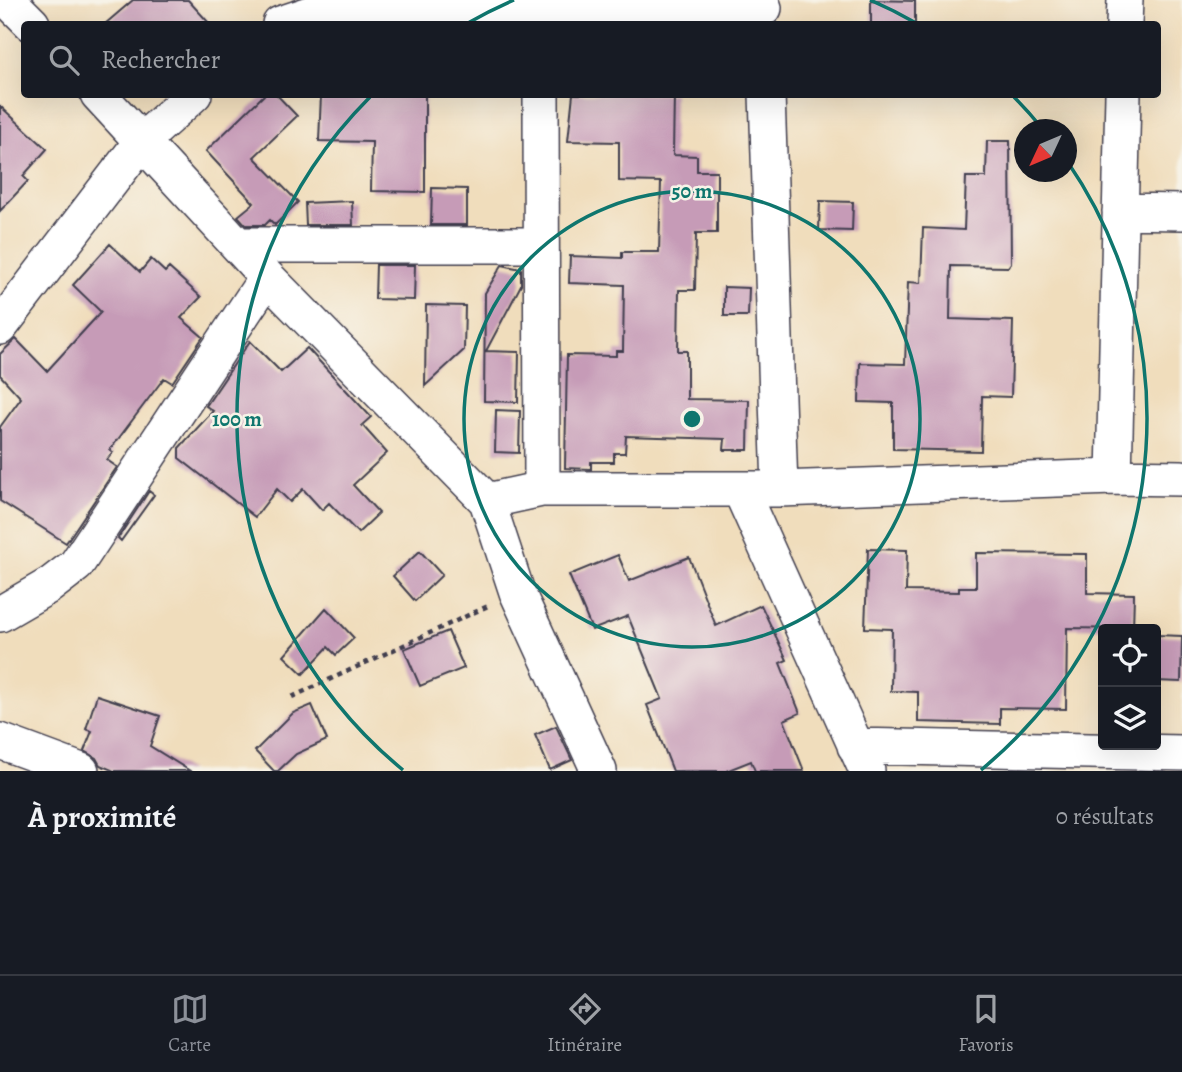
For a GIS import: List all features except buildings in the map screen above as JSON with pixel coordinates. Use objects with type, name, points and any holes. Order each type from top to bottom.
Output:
[{"type":"street","points":[[8,0],[29,21]]},
{"type":"street","points":[[1124,21],[1125,0]]},
{"type":"street","points":[[289,21],[320,11],[764,11]]},
{"type":"street","points":[[102,98],[267,277],[487,501],[517,592],[599,771]]},
{"type":"street","points":[[0,327],[142,141],[190,98]]},
{"type":"street","points":[[541,98],[542,489]]},
{"type":"street","points":[[766,98],[780,489]]},
{"type":"street","points":[[1114,477],[1123,98]]},
{"type":"street","points":[[1120,211],[1182,212]]},
{"type":"street","points":[[238,245],[540,245]]},
{"type":"street","points":[[0,614],[50,585],[76,565],[267,277]]},
{"type":"street","points":[[487,501],[542,489],[780,489],[1114,477],[1182,478]]},
{"type":"street","points":[[740,489],[861,759],[1145,762],[1182,753]]},
{"type":"street","points":[[0,741],[81,771]]},
{"type":"path","points":[[292,697],[517,592]]}]
